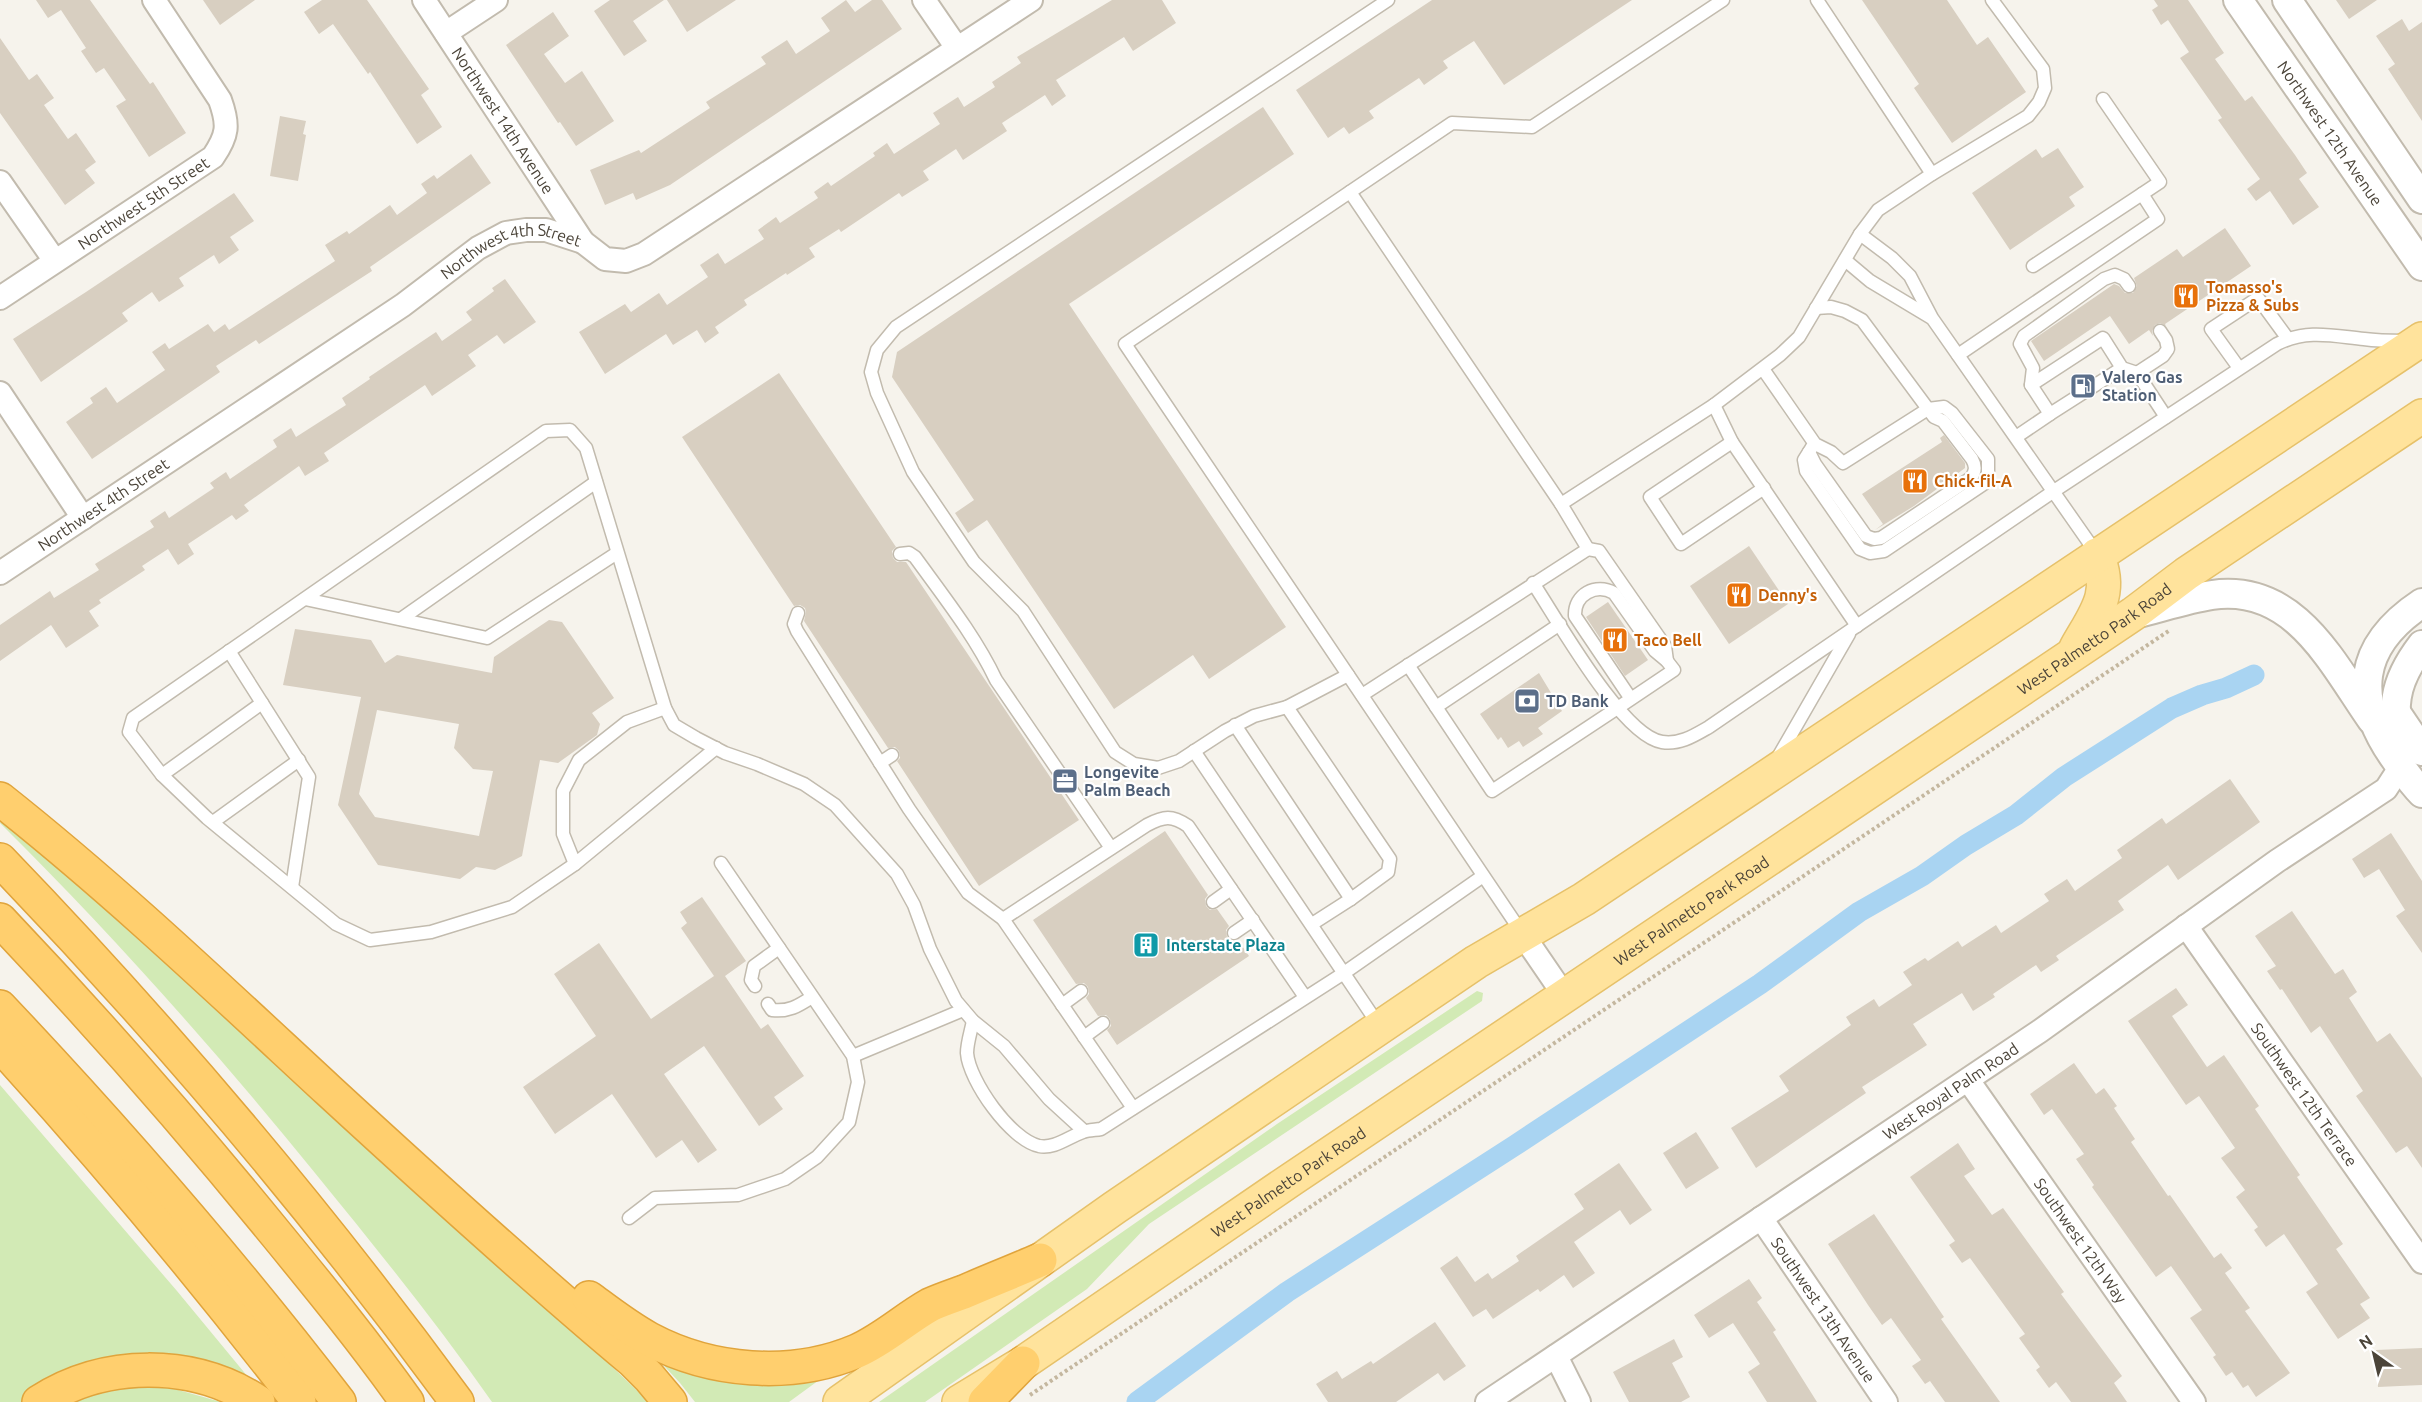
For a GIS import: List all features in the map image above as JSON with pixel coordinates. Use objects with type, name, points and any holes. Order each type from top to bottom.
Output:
[{"type":"highway","points":[[0,799],[50,838],[168,942],[388,1145],[633,1361],[670,1402]]},
{"type":"highway","points":[[0,860],[129,998],[229,1113],[326,1230],[457,1402]]},
{"type":"highway","points":[[0,920],[119,1049],[216,1161],[352,1329],[407,1402]]},
{"type":"highway","points":[[0,1007],[184,1209],[275,1319],[339,1402]]},
{"type":"highway","points":[[0,1045],[152,1218],[299,1402]]},
{"type":"highway","points":[[388,1145],[618,1320],[650,1339],[676,1350],[704,1360],[730,1365],[790,1367],[855,1352],[875,1342],[930,1305],[1040,1260]]},
{"type":"highway","points":[[408,1335],[445,1402]]},
{"type":"highway","points":[[985,1402],[1023,1363]]},
{"type":"highway","points":[[270,1364],[307,1402]]},
{"type":"highway","points":[[39,1402],[83,1380],[123,1371],[143,1370],[166,1370],[202,1377],[234,1389],[258,1402]]},
{"type":"main road","points":[[840,1402],[1040,1260],[1476,962],[1584,899],[2421,340]]},
{"type":"main road","name":"West Palmetto Park Road","points":[[959,1402],[1023,1363],[1564,995],[2133,614],[2186,574],[2422,416]]},
{"type":"main road","points":[[2072,655],[2096,614],[2105,591],[2105,578],[2097,555]]},
{"type":"street","name":"Northwest 5th Street","points":[[0,298],[213,157],[225,140],[227,118],[220,100],[154,0]]},
{"type":"street","name":"Northwest 14th Avenue","points":[[424,0],[583,242]]},
{"type":"street","points":[[446,33],[496,0]]},
{"type":"street","points":[[924,0],[957,48]]},
{"type":"street","name":"Northwest 4th Street","points":[[0,573],[404,305],[478,248],[506,233],[546,230],[583,242],[605,259],[626,261],[644,254],[1030,0]]},
{"type":"street","name":"Northwest 12th Avenue","points":[[2238,0],[2422,266]]},
{"type":"street","points":[[2287,0],[2422,199]]},
{"type":"street","points":[[0,182],[55,261]]},
{"type":"street","points":[[0,393],[83,518]]},
{"type":"street","points":[[2133,614],[2219,594],[2250,595],[2278,606],[2304,626],[2383,715]]},
{"type":"street","points":[[2412,779],[2384,743],[2383,715],[2368,681],[2373,655],[2389,630],[2422,603]]},
{"type":"street","points":[[2383,715],[2407,665],[2422,645]]},
{"type":"street","name":"West Royal Palm Road","points":[[1487,1402],[1968,1080],[2277,861],[2412,779]]},
{"type":"street","name":"Southwest 12th Terrace","points":[[2186,926],[2422,1262]]},
{"type":"street","points":[[1523,935],[1564,995]]},
{"type":"street","name":"Southwest 12th Way","points":[[1968,1080],[2194,1402]]},
{"type":"street","name":"Southwest 13th Avenue","points":[[1761,1218],[1886,1402]]},
{"type":"street","points":[[1556,1356],[1578,1402]]},
{"type":"lane","points":[[1348,675],[1287,707],[1254,716],[1235,725],[1179,761],[1158,768],[1134,764],[1115,752],[1023,611],[974,562],[913,472],[877,393],[871,372],[877,350],[896,327],[1388,0]]},
{"type":"lane","points":[[1523,935],[1125,344],[1452,123],[1532,127],[1723,0]]},
{"type":"lane","points":[[1817,0],[1932,174]]},
{"type":"lane","points":[[1561,504],[1714,405],[1763,369],[1799,337],[1860,234],[1878,210],[1932,174],[2028,116],[2039,102],[2045,88],[2043,69],[1992,0]]},
{"type":"lane","points":[[2033,266],[2160,182],[2103,99]]},
{"type":"lane","points":[[1350,192],[1561,504],[1588,549]]},
{"type":"lane","points":[[1958,355],[2158,219],[2142,194]]},
{"type":"lane","points":[[1860,234],[1892,258],[1910,276],[1932,318],[2097,555]]},
{"type":"lane","points":[[1845,260],[1870,281],[1932,318]]},
{"type":"lane","points":[[2050,414],[2031,385],[2033,368],[2020,344],[2024,336],[2104,279],[2115,275],[2124,279],[2129,286]]},
{"type":"lane","points":[[2239,368],[2211,329],[2258,298],[2288,339]]},
{"type":"lane","points":[[1763,369],[1812,448],[1815,464],[1866,536],[1874,539],[1881,538],[1971,478],[1975,473],[1972,459],[1943,421],[1934,417],[1862,320],[1845,310],[1831,307],[1816,308]]},
{"type":"lane","points":[[2137,373],[2163,356],[2168,349],[2166,340],[2160,331]]},
{"type":"lane","points":[[1533,583],[1616,708],[1651,739],[1663,743],[1677,742],[1692,737],[2054,491],[2239,368],[2288,339],[2315,333],[2381,341],[2421,340]]},
{"type":"lane","points":[[2031,385],[2056,374],[2079,359],[2103,338],[2122,368],[2137,373],[2166,417]]},
{"type":"lane","points":[[2016,437],[2072,396],[2122,368]]},
{"type":"lane","points":[[1714,405],[1732,442],[1854,628]]},
{"type":"lane","points":[[1812,448],[1831,452],[1844,463],[1928,409]]},
{"type":"lane","points":[[716,748],[575,864],[512,907],[431,932],[370,940],[336,924],[213,822],[162,775],[129,732],[134,718],[546,431],[570,430],[586,448],[665,708],[674,725],[716,748],[804,784],[835,805],[897,874],[914,906],[940,973],[956,1001],[973,1021],[1004,1046],[1049,1099],[1084,1131]]},
{"type":"lane","points":[[1732,442],[1650,497],[1681,544],[1764,489]]},
{"type":"lane","points":[[400,619],[596,482]]},
{"type":"lane","points":[[1362,695],[1588,549],[1599,551],[1665,646],[1671,665]]},
{"type":"lane","points":[[305,599],[486,638],[617,553]]},
{"type":"lane","points":[[900,554],[909,553],[915,557],[985,655],[995,686],[1111,848]]},
{"type":"lane","points":[[1631,699],[1575,616],[1575,607],[1579,598],[1591,590],[1606,589],[1614,593],[1655,651],[1671,665]]},
{"type":"lane","points":[[798,613],[794,624],[797,631],[909,809],[968,893],[1003,919],[1133,1108]]},
{"type":"lane","points":[[1436,707],[1560,624]]},
{"type":"lane","points":[[1767,776],[1854,628]]},
{"type":"lane","points":[[229,651],[309,777],[292,887]]},
{"type":"lane","points":[[1408,664],[1492,791],[1631,699],[1671,665]]},
{"type":"lane","points":[[162,775],[262,703]]},
{"type":"lane","points":[[1287,707],[1390,859],[1388,872],[1312,924]]},
{"type":"lane","points":[[575,864],[563,834],[563,791],[579,760],[627,722],[665,708]]},
{"type":"lane","points":[[1235,725],[1351,899]]},
{"type":"lane","points":[[1194,751],[1381,1028]]},
{"type":"lane","points":[[880,763],[892,755]]},
{"type":"lane","points":[[213,822],[299,760]]},
{"type":"lane","points":[[1003,919],[1163,816],[1176,818],[1188,826],[1305,998]]},
{"type":"lane","points":[[629,1218],[655,1198],[738,1195],[785,1179],[817,1157],[849,1122],[858,1082],[853,1056],[721,863]]},
{"type":"lane","points":[[973,1021],[967,1053],[975,1080],[1009,1126],[1023,1140],[1040,1146],[1060,1144],[1084,1131],[1101,1129],[1305,998],[1483,876]]},
{"type":"lane","points":[[1213,902],[1231,889]]},
{"type":"lane","points":[[1234,933],[1253,920]]},
{"type":"lane","points":[[755,986],[751,980],[754,966],[779,948]]},
{"type":"lane","points":[[1062,1005],[1081,991]]},
{"type":"lane","points":[[768,1004],[772,1010],[783,1011],[796,1008],[812,997]]},
{"type":"lane","points":[[853,1056],[963,1010]]},
{"type":"lane","points":[[1084,1037],[1103,1023]]},
{"type":"path","points":[[1029,1396],[2180,624]]},
{"type":"green space","points":[[9,811],[444,1219],[555,1312],[649,1402],[492,1402],[406,1286],[240,1082],[123,950],[0,823]]},
{"type":"green space","points":[[1477,991],[1483,993],[1482,1001],[1149,1224],[1087,1289],[925,1402],[879,1402],[1277,1124]]},
{"type":"green space","points":[[0,1085],[248,1377],[226,1367],[194,1360],[53,1384],[22,1402],[0,1402]]},
{"type":"green space","points":[[654,1355],[826,1375],[789,1402],[695,1402]]},
{"type":"green space","points":[[157,1384],[221,1402],[68,1402],[107,1387]]},
{"type":"building","points":[[36,0],[90,0],[150,84],[153,82],[186,133],[149,157],[116,106],[126,100],[104,68],[96,73],[81,51],[86,48],[61,10],[48,18]]},
{"type":"building","points":[[203,0],[255,0],[220,25]]},
{"type":"building","points":[[322,0],[367,0],[429,89],[421,95],[442,127],[417,144],[370,72],[368,74],[333,24],[319,34],[304,12]]},
{"type":"building","points":[[610,0],[664,0],[633,21],[647,41],[624,56],[594,11]]},
{"type":"building","points":[[667,0],[736,0],[687,32]]},
{"type":"building","points":[[846,0],[855,12],[872,0],[882,0],[902,29],[670,185],[636,200],[633,193],[605,205],[590,170],[639,150],[641,153],[710,108],[706,102],[766,64],[761,57],[787,40],[796,54],[830,31],[821,18]]},
{"type":"building","points":[[1112,0],[1162,0],[1176,23],[1133,51],[1124,37],[1056,80],[1066,96],[1052,106],[1045,95],[1002,123],[1007,131],[963,160],[956,149],[923,171],[929,180],[902,197],[899,193],[841,232],[839,229],[809,248],[815,257],[744,300],[747,305],[715,327],[719,333],[705,343],[697,330],[673,345],[666,334],[605,374],[579,332],[625,304],[631,312],[659,293],[667,305],[708,277],[700,265],[718,253],[725,264],[764,239],[758,230],[776,217],[780,223],[818,198],[814,192],[828,182],[831,186],[875,156],[873,153],[887,143],[894,154],[940,124],[933,113],[958,97],[964,107],[995,87],[992,82],[1021,63],[1017,57]]},
{"type":"building","points":[[1432,0],[1632,0],[1504,85],[1474,41],[1443,61],[1448,68],[1424,85],[1419,78],[1369,111],[1374,118],[1349,134],[1344,127],[1328,138],[1296,90]]},
{"type":"building","points":[[1862,0],[1947,0],[1977,45],[1988,37],[2026,92],[1952,143],[1914,88],[1919,84]]},
{"type":"building","points":[[2154,0],[2188,0],[2224,53],[2215,59],[2245,101],[2252,96],[2295,155],[2307,173],[2299,179],[2319,207],[2293,225],[2270,191],[2256,201],[2247,189],[2260,179],[2218,120],[2222,118],[2180,58],[2189,52],[2168,20],[2161,25],[2152,10],[2158,6]]},
{"type":"building","points":[[2336,0],[2377,0],[2349,19]]},
{"type":"building","points":[[553,12],[569,36],[544,54],[565,83],[582,71],[614,121],[576,146],[506,45]]},
{"type":"building","points":[[2402,19],[2409,31],[2422,22],[2422,121],[2388,69],[2395,64],[2376,36]]},
{"type":"building","points":[[0,38],[29,80],[37,74],[54,98],[44,105],[68,139],[76,133],[96,162],[85,170],[95,183],[65,205],[0,113]]},
{"type":"building","points":[[1263,107],[1294,154],[1069,304],[1286,627],[1209,679],[1193,655],[1114,709],[987,520],[968,533],[955,513],[974,500],[892,377],[897,352]]},
{"type":"building","points":[[280,116],[306,121],[303,134],[306,135],[298,181],[270,176]]},
{"type":"building","points":[[2058,148],[2084,187],[2069,197],[2075,206],[2010,250],[1972,193],[2036,149],[2042,158]]},
{"type":"building","points":[[471,154],[491,183],[370,267],[372,271],[259,344],[256,340],[216,366],[220,372],[92,459],[66,422],[93,403],[90,398],[106,387],[117,403],[165,370],[152,352],[165,343],[169,349],[208,324],[214,332],[225,324],[229,330],[335,261],[325,245],[347,231],[349,234],[390,205],[397,215],[427,193],[421,184],[434,175],[437,179]]},
{"type":"building","points":[[234,193],[254,221],[230,237],[239,250],[219,264],[214,255],[179,278],[184,286],[159,302],[152,292],[122,313],[128,321],[41,382],[13,339]]},
{"type":"building","points":[[2225,228],[2251,266],[2165,324],[2166,326],[2160,323],[2155,325],[2152,331],[2153,336],[2149,330],[2129,344],[2110,316],[2044,361],[2031,341],[2114,284],[2125,293],[2133,293],[2137,286],[2134,278],[2177,249],[2183,257]]},
{"type":"building","points":[[505,279],[536,322],[504,344],[497,335],[468,355],[476,366],[432,396],[425,385],[324,453],[329,461],[305,476],[299,466],[244,505],[249,511],[236,520],[232,515],[188,544],[194,554],[178,565],[168,549],[142,566],[145,570],[99,600],[101,603],[89,611],[99,626],[66,648],[51,625],[0,661],[0,625],[50,591],[54,598],[99,570],[95,564],[154,527],[150,521],[165,511],[169,518],[214,488],[210,483],[226,472],[230,479],[277,447],[273,440],[291,428],[296,437],[346,405],[342,398],[436,332],[442,341],[472,320],[466,312],[494,291],[492,288]]},
{"type":"building","points":[[779,373],[896,547],[892,551],[893,558],[897,562],[906,562],[1079,820],[979,886],[897,761],[900,758],[899,751],[895,747],[888,748],[804,621],[805,608],[800,605],[794,606],[682,437]]},
{"type":"building","name":"Chick-fil-A","points":[[1944,435],[1965,463],[1965,468],[1914,506],[1875,530],[1883,524],[1862,494],[1942,442],[1940,438]]},
{"type":"building","name":"Denny's","points":[[1749,546],[1788,604],[1729,644],[1690,586]]},
{"type":"building","name":"Taco Bell","points":[[1608,602],[1648,660],[1625,676],[1586,617]]},
{"type":"building","points":[[549,620],[562,622],[614,698],[592,713],[600,724],[597,735],[558,763],[540,760],[522,856],[495,870],[476,867],[460,879],[378,865],[338,805],[361,697],[283,685],[295,629],[371,640],[385,663],[397,655],[492,673],[494,657]],"holes":[[[377,710],[459,724],[454,748],[473,769],[493,771],[479,836],[375,817],[359,794]]]},
{"type":"building","name":"TD Bank","points":[[1539,673],[1562,711],[1538,728],[1543,734],[1523,747],[1519,741],[1508,748],[1501,737],[1498,740],[1480,714]]},
{"type":"building","points":[[2230,779],[2260,822],[2178,880],[2168,865],[2118,901],[2124,910],[2056,956],[2059,960],[2041,972],[2036,965],[1993,994],[1995,997],[1973,1011],[1962,993],[1913,1024],[1927,1045],[1862,1087],[1866,1093],[1756,1168],[1731,1128],[1789,1091],[1779,1076],[1851,1025],[1846,1017],[1874,999],[1879,1007],[1912,985],[1903,972],[1925,958],[1928,961],[1958,941],[1962,947],[1996,925],[2001,933],[2049,901],[2044,894],[2067,879],[2075,891],[2122,858],[2117,850],[2162,818],[2166,824]]},
{"type":"building","name":"Interstate Plaza","points":[[1165,831],[1208,895],[1205,899],[1206,906],[1210,910],[1217,909],[1229,926],[1226,930],[1227,937],[1231,941],[1238,940],[1249,956],[1117,1045],[1107,1030],[1111,1026],[1110,1019],[1106,1015],[1098,1016],[1086,998],[1089,994],[1088,987],[1084,983],[1076,984],[1033,920]]},
{"type":"building","points":[[2391,833],[2422,881],[2422,953],[2396,916],[2405,910],[2379,869],[2364,878],[2352,859]]},
{"type":"building","points":[[702,897],[746,961],[725,976],[761,1029],[768,1024],[804,1076],[774,1097],[783,1109],[759,1126],[704,1046],[664,1074],[717,1150],[698,1163],[682,1140],[656,1158],[612,1094],[555,1134],[523,1087],[596,1036],[554,974],[599,943],[651,1019],[714,976],[681,928],[687,923],[680,912]]},
{"type":"building","points":[[2292,911],[2335,974],[2343,969],[2357,992],[2349,998],[2377,1042],[2390,1033],[2422,1078],[2422,1168],[2407,1146],[2396,1153],[2356,1096],[2363,1091],[2320,1026],[2311,1033],[2282,989],[2280,990],[2267,971],[2276,966],[2255,936]]},
{"type":"building","points":[[2176,988],[2188,1005],[2172,1016],[2207,1067],[2224,1055],[2259,1106],[2255,1109],[2300,1175],[2297,1177],[2343,1244],[2336,1249],[2370,1298],[2360,1304],[2370,1318],[2338,1339],[2306,1292],[2318,1284],[2284,1234],[2266,1247],[2254,1230],[2258,1227],[2236,1197],[2245,1190],[2221,1158],[2235,1148],[2199,1096],[2186,1105],[2128,1021]]},
{"type":"building","points":[[2074,1063],[2096,1094],[2104,1088],[2117,1106],[2114,1108],[2135,1139],[2131,1142],[2168,1196],[2170,1195],[2214,1258],[2221,1253],[2232,1268],[2225,1273],[2250,1308],[2245,1311],[2290,1373],[2256,1397],[2248,1385],[2243,1388],[2232,1372],[2226,1376],[2213,1357],[2216,1355],[2190,1318],[2202,1310],[2171,1266],[2156,1277],[2092,1187],[2094,1185],[2076,1159],[2084,1154],[2052,1109],[2044,1115],[2030,1094]]},
{"type":"building","points":[[1696,1132],[1719,1168],[1686,1189],[1663,1153]]},
{"type":"building","points":[[1958,1143],[1975,1169],[1964,1176],[1992,1215],[2003,1208],[2064,1292],[2061,1294],[2122,1376],[2114,1383],[2127,1402],[2071,1402],[2056,1382],[2049,1388],[2036,1370],[2040,1367],[2019,1338],[2025,1334],[1970,1258],[1962,1263],[1949,1245],[1955,1241],[1910,1177]]},
{"type":"building","points":[[1619,1163],[1652,1210],[1630,1225],[1620,1210],[1574,1242],[1595,1273],[1573,1288],[1564,1275],[1540,1292],[1538,1289],[1493,1319],[1486,1309],[1473,1317],[1440,1268],[1457,1256],[1475,1282],[1488,1273],[1492,1279],[1519,1261],[1516,1256],[1584,1209],[1574,1194]]},
{"type":"building","points":[[1874,1214],[1944,1317],[1941,1319],[2000,1402],[1945,1402],[1930,1381],[1925,1384],[1912,1366],[1921,1360],[1891,1318],[1882,1325],[1868,1305],[1828,1244]]},
{"type":"building","points":[[1749,1279],[1762,1298],[1757,1302],[1776,1330],[1773,1332],[1817,1402],[1767,1402],[1748,1372],[1760,1364],[1733,1323],[1709,1338],[1694,1315]]},
{"type":"building","points":[[1435,1322],[1466,1366],[1444,1381],[1438,1373],[1396,1402],[1328,1402],[1316,1384],[1337,1371],[1342,1379],[1371,1361],[1373,1364]]},
{"type":"building","points":[[1674,1339],[1683,1357],[1672,1363],[1690,1397],[1681,1402],[1629,1402],[1613,1372]]},
{"type":"building","points":[[2422,1348],[2422,1385],[2378,1387],[2376,1350]]},
{"type":"waterway","points":[[1137,1402],[1287,1292],[1760,984],[1859,912],[1922,876],[1966,845],[2016,815],[2064,777],[2172,708],[2254,675]]},
{"type":"place","name":"Tomasso's Pizza & Subs","points":[[2186,296]]},
{"type":"place","name":"Valero Gas Station","points":[[2083,386]]},
{"type":"place","name":"Chick-fil-A","points":[[1915,481]]},
{"type":"place","name":"Denny's","points":[[1739,595]]},
{"type":"place","name":"Taco Bell","points":[[1615,640]]},
{"type":"place","name":"TD Bank","points":[[1527,701]]},
{"type":"place","name":"Longevite Palm Beach","points":[[1065,781]]},
{"type":"place","name":"Interstate Plaza","points":[[1146,945]]}]
